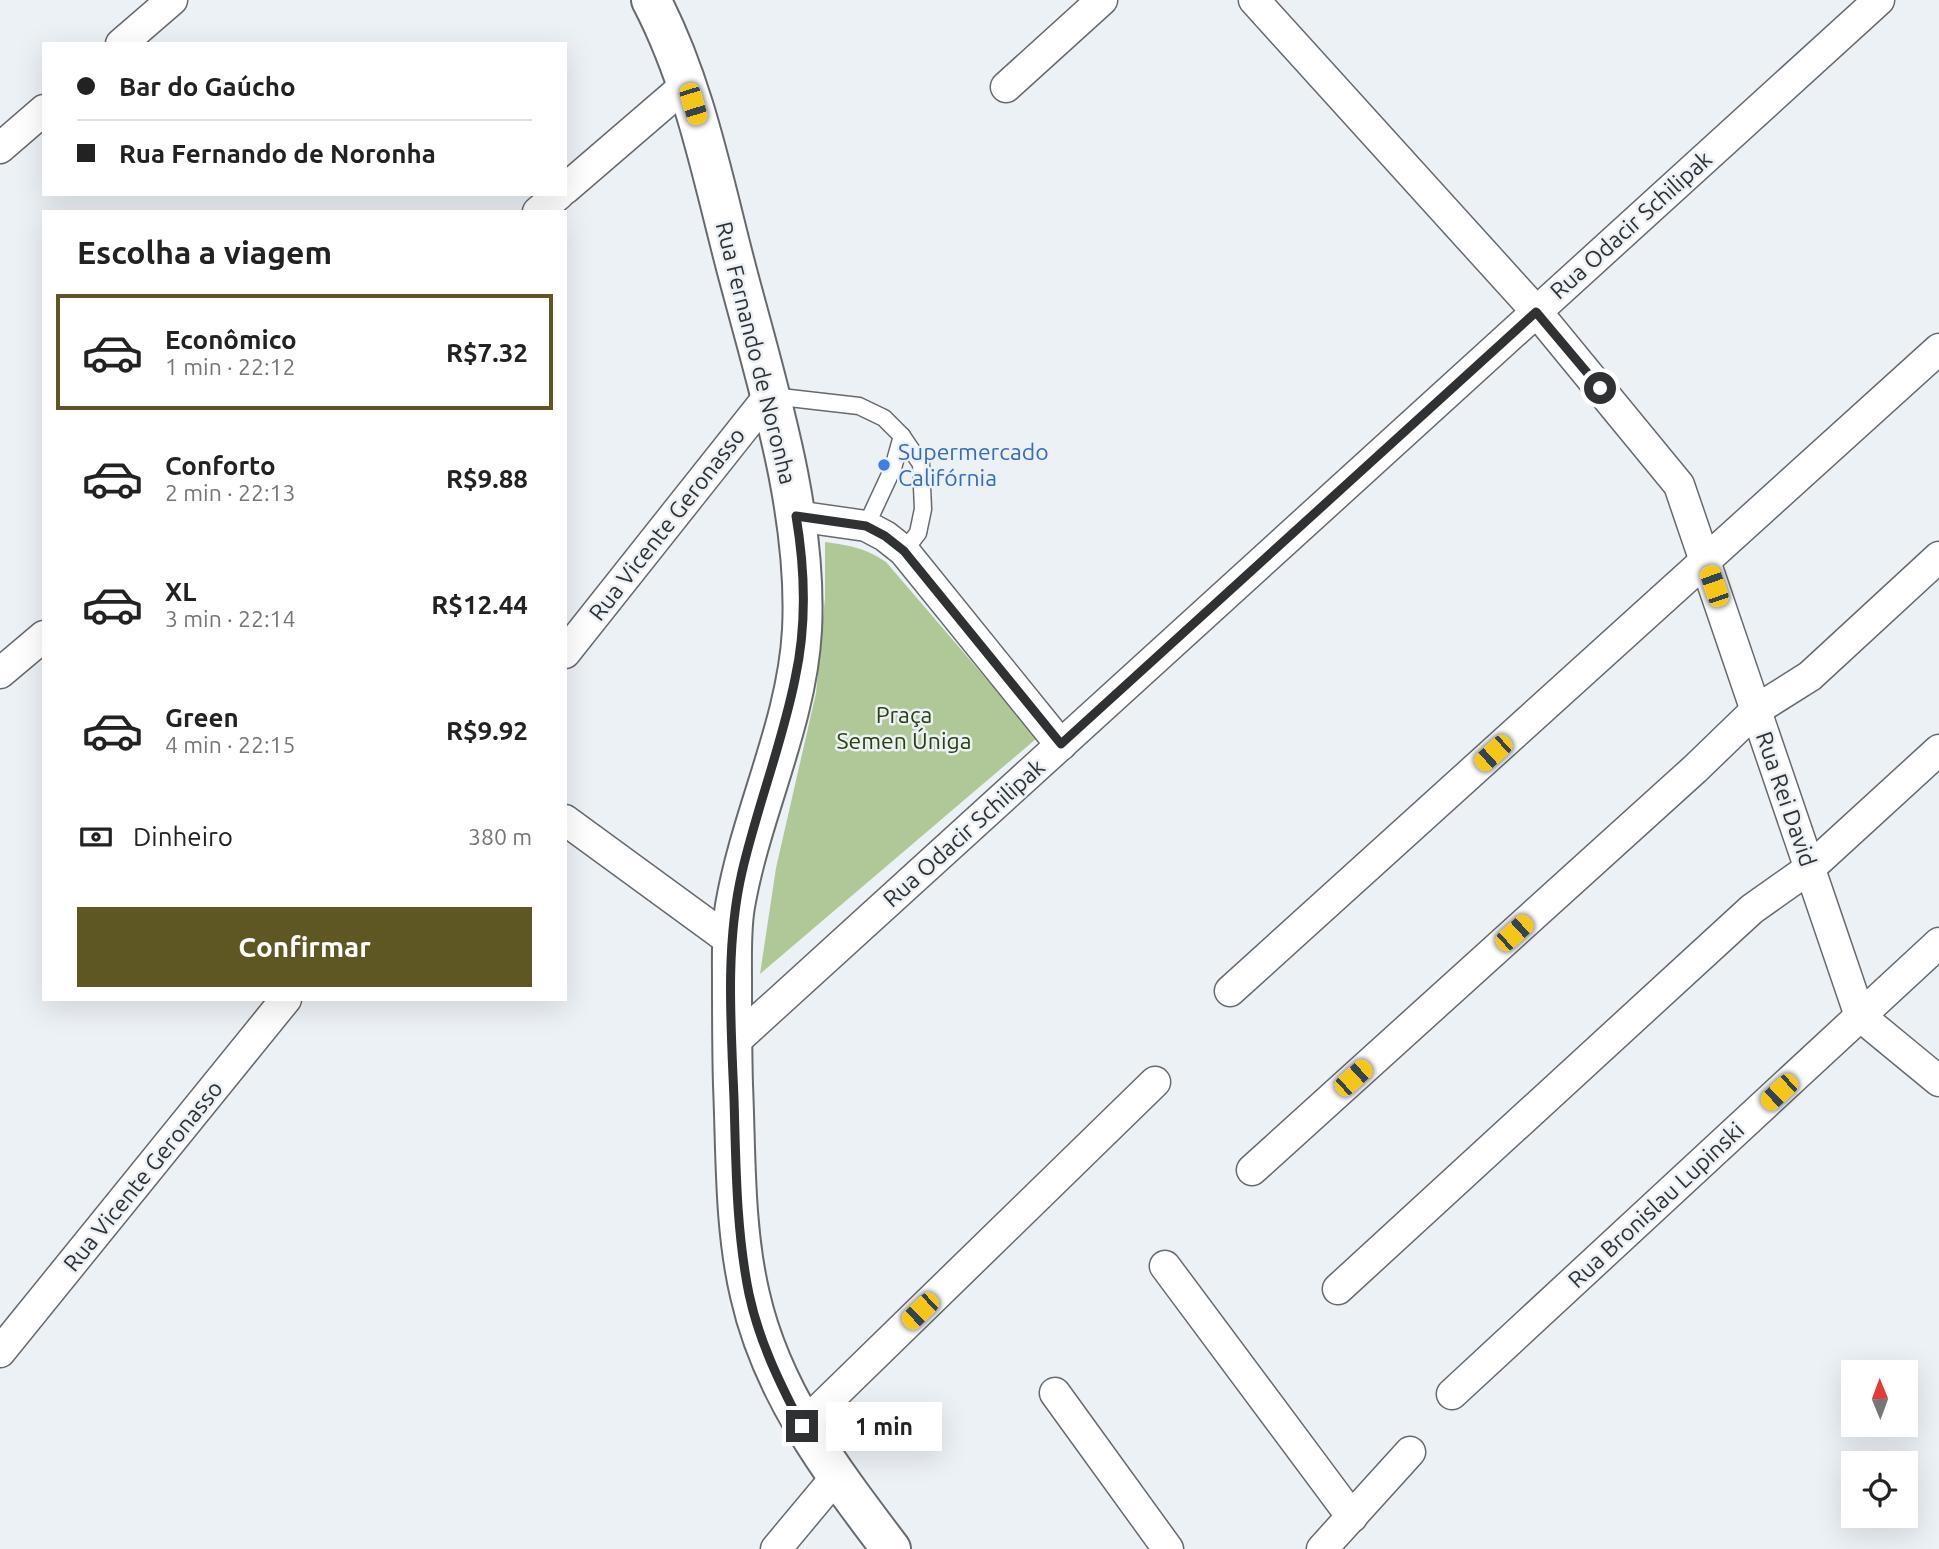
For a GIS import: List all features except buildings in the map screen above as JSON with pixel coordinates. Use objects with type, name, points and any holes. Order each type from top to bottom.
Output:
[{"type":"main road","name":"Rua Fernando de Noronha","points":[[651,0],[665,27],[687,84],[769,396],[801,546],[804,593],[796,677],[734,909],[732,1044],[737,1196],[749,1294],[762,1339],[802,1426],[836,1477],[891,1549]]},
{"type":"street","points":[[123,42],[172,0]]},
{"type":"street","points":[[1006,86],[1102,0]]},
{"type":"street","points":[[1254,0],[1536,312]]},
{"type":"street","name":"Rua Odacir Schilipak","points":[[732,1044],[1879,0]]},
{"type":"street","points":[[567,187],[687,84]]},
{"type":"street","points":[[0,148],[42,112]]},
{"type":"street","points":[[540,210],[557,196]]},
{"type":"street","name":"Rua Rei David","points":[[1536,312],[1679,485],[1860,1016]]},
{"type":"street","points":[[1230,991],[1939,349]]},
{"type":"street","name":"Rua Vicente Geronasso","points":[[567,650],[769,396]]},
{"type":"street","points":[[796,516],[866,526],[904,551],[1061,744]]},
{"type":"street","points":[[1252,1170],[1695,769],[1756,710],[1810,676],[1939,557]]},
{"type":"street","points":[[0,673],[42,638]]},
{"type":"street","points":[[1338,1289],[1752,909],[1810,868],[1939,750]]},
{"type":"street","points":[[567,821],[732,942]]},
{"type":"street","name":"Rua Bronislau Lupinski","points":[[1452,1394],[1939,943]]},
{"type":"street","name":"Rua Vicente Geronasso","points":[[0,1352],[284,1001]]},
{"type":"street","points":[[1860,1016],[1939,1081]]},
{"type":"street","points":[[802,1426],[1155,1082]]},
{"type":"street","points":[[1166,1266],[1352,1517]]},
{"type":"street","points":[[1055,1393],[1168,1549]]},
{"type":"street","points":[[1322,1549],[1410,1452]]},
{"type":"street","points":[[776,1549],[836,1477]]},
{"type":"lane","points":[[769,396],[859,406],[884,418],[902,436],[921,464],[923,509],[918,533],[904,551]]},
{"type":"lane","points":[[866,526],[893,468],[902,436]]},
{"type":"green space","name":"Praça Semen Úniga","points":[[825,542],[857,548],[886,562],[1037,738],[760,974],[776,868],[816,693],[825,598]]},
{"type":"place","name":"Supermercado Califórnia","points":[[884,465]]},
{"type":"route","points":[[802,1426],[762,1339],[749,1294],[737,1196],[732,1044],[734,909],[742,871],[791,698],[802,636],[804,593],[796,516],[866,526],[904,551],[1061,744],[1536,312],[1600,388]]}]
